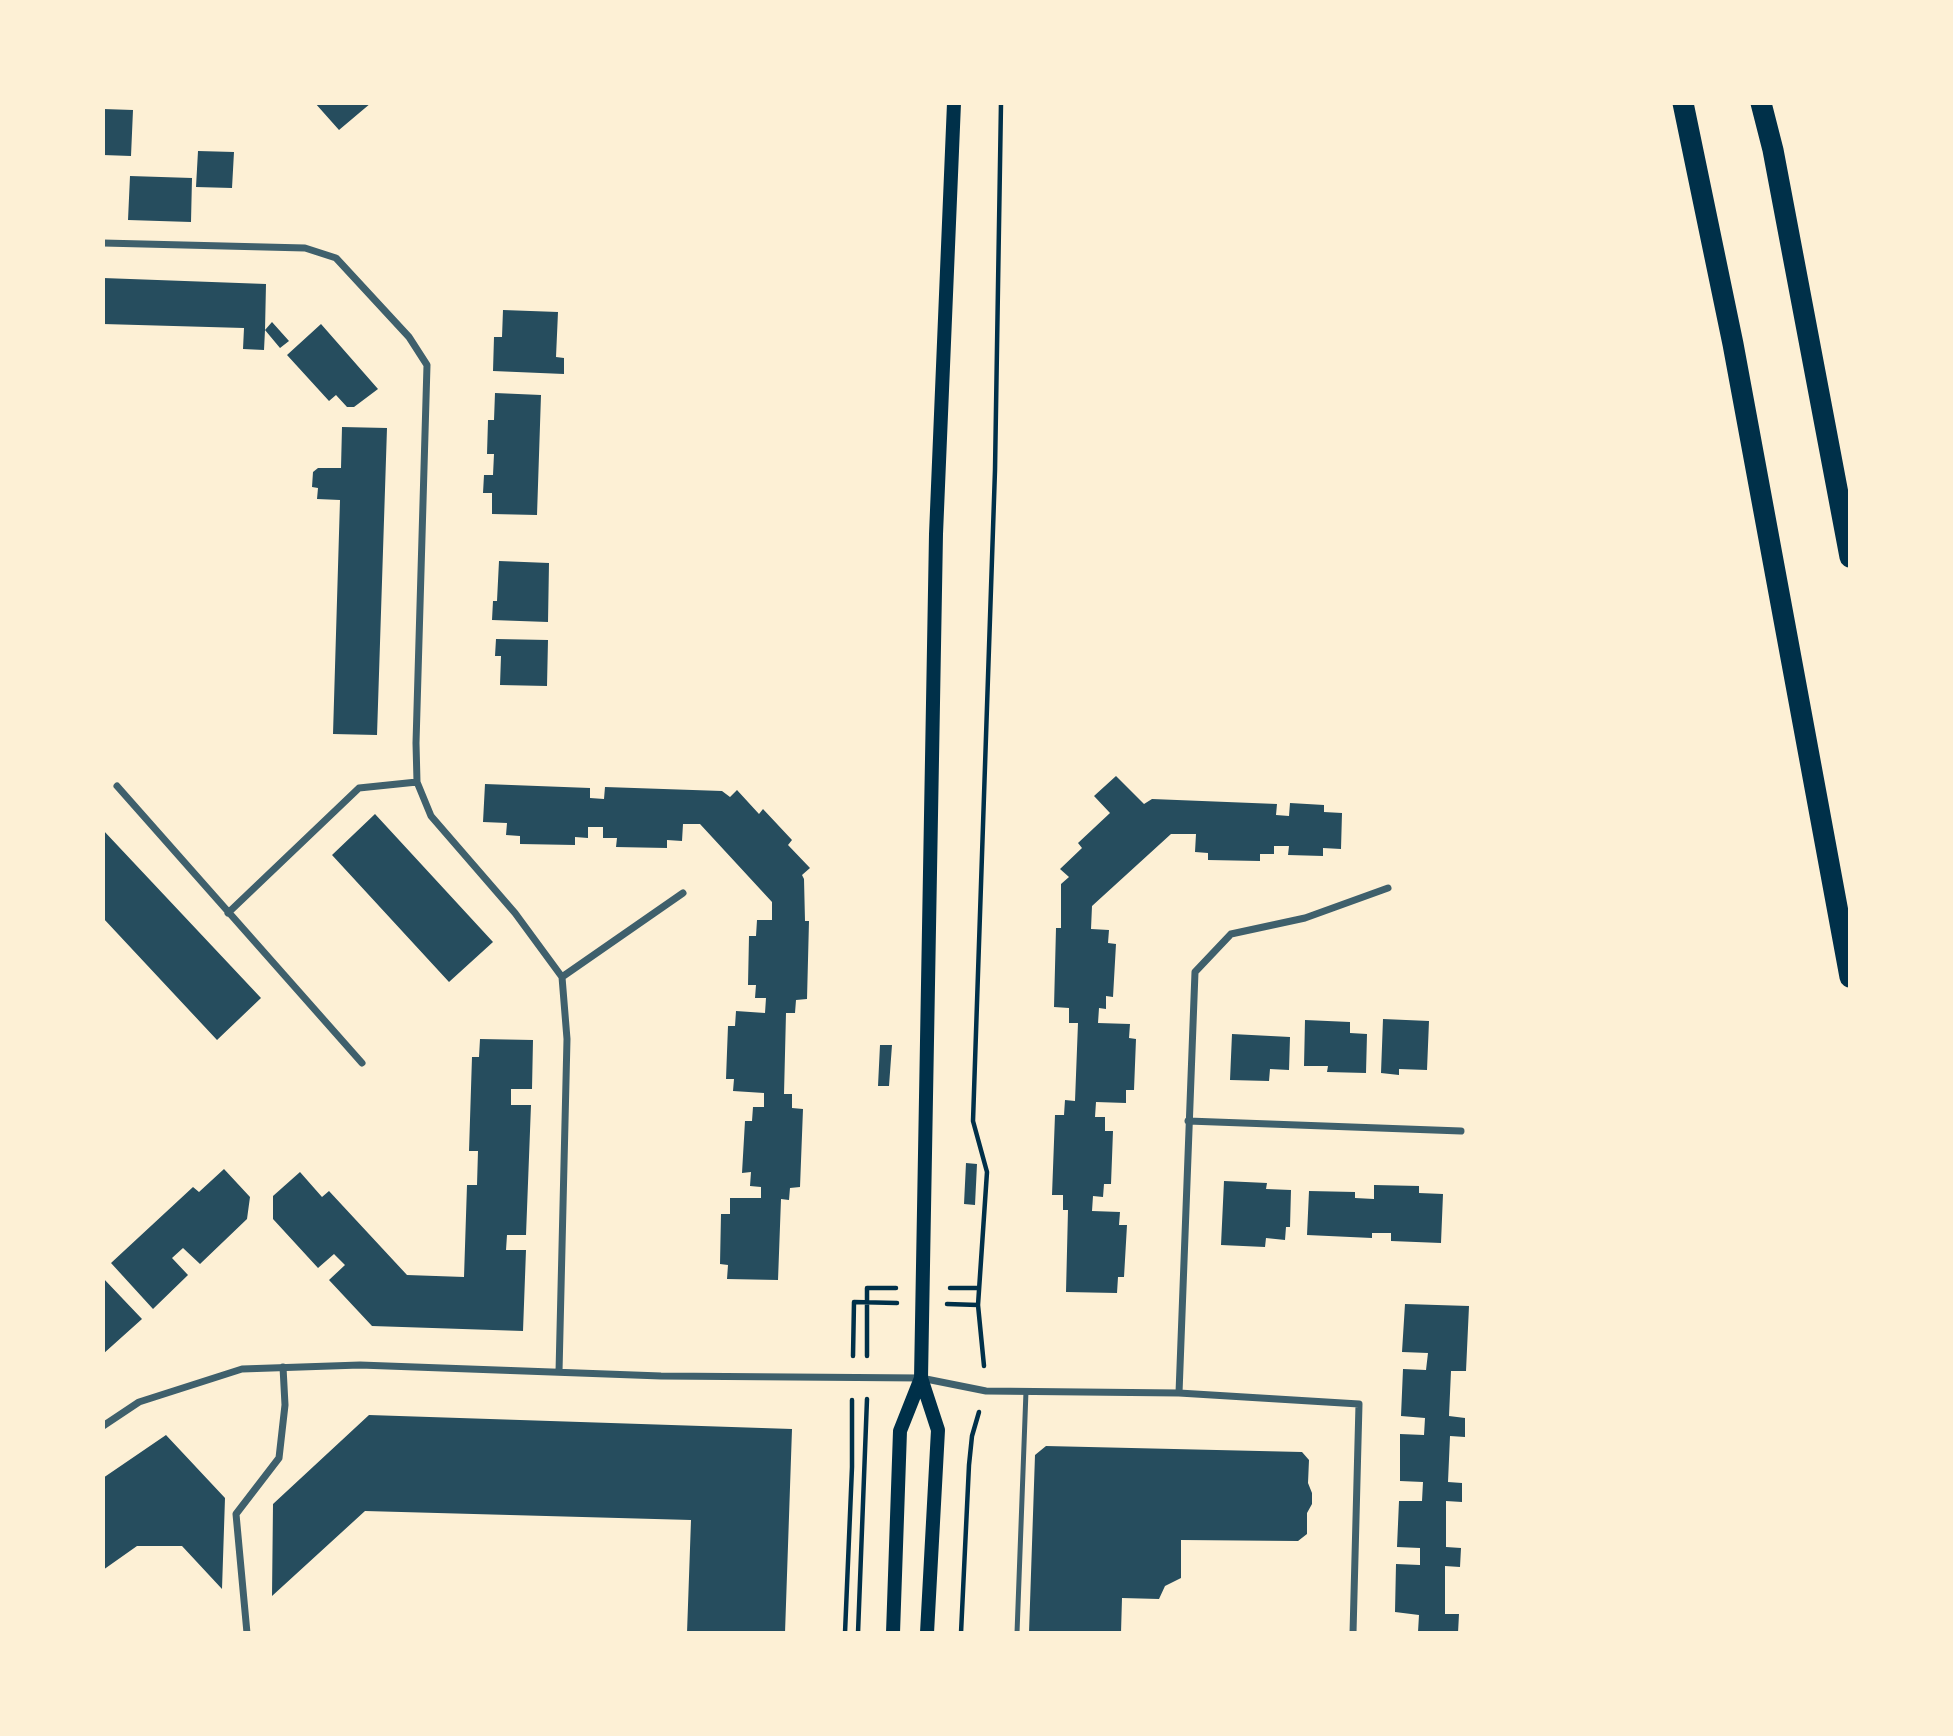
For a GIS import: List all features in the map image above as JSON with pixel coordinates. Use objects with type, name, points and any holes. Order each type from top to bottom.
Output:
[{"type":"highway","points":[[1683,103],[1733,344],[1850,977]]},
{"type":"highway","points":[[1762,103],[1850,557]]},
{"type":"main road","points":[[927,1633],[938,1430],[921,1378],[936,534],[954,103]]},
{"type":"main road","points":[[894,1633],[900,1432],[921,1378]]},
{"type":"street","points":[[103,243],[305,248],[336,258],[409,337],[427,365],[417,782],[431,816],[515,913],[562,977],[568,1039],[559,1372]]},
{"type":"street","points":[[228,913],[359,788],[417,782]]},
{"type":"street","points":[[117,786],[362,1063]]},
{"type":"street","points":[[1179,1393],[1195,972],[1231,934],[1305,918],[1388,888]]},
{"type":"street","points":[[562,977],[683,893]]},
{"type":"street","points":[[1188,1121],[1461,1131]]},
{"type":"street","points":[[103,1426],[139,1402],[242,1368],[360,1365],[661,1376],[921,1378],[986,1391],[1179,1393],[1359,1404],[1353,1633]]},
{"type":"street","points":[[247,1633],[236,1514],[279,1458],[285,1405],[283,1367]]},
{"type":"lane","points":[[1017,1633],[1026,1391]]},
{"type":"path","points":[[961,1633],[970,1455],[972,1436],[986,1391],[978,1305],[987,1172],[973,1121],[995,470],[1001,103]]},
{"type":"path","points":[[845,1633],[852,1467],[854,1302],[978,1305]]},
{"type":"path","points":[[858,1633],[866,1425]]},
{"type":"building","points":[[315,103],[371,103],[339,130]]},
{"type":"building","points":[[103,109],[133,110],[131,156],[103,155]]},
{"type":"building","points":[[198,151],[234,152],[232,188],[196,187]]},
{"type":"building","points":[[130,176],[192,178],[191,222],[128,220]]},
{"type":"building","points":[[103,278],[266,284],[264,350],[243,349],[244,328],[103,324]]},
{"type":"building","points":[[503,310],[558,312],[556,357],[564,358],[564,374],[493,371],[494,337],[502,337]]},
{"type":"building","points":[[272,322],[289,341],[280,348],[265,330]]},
{"type":"building","points":[[321,324],[378,389],[354,407],[347,407],[336,395],[329,401],[287,355]]},
{"type":"building","points":[[495,393],[541,395],[537,515],[492,514],[492,493],[483,493],[484,475],[493,475],[494,454],[487,454],[488,420],[494,420]]},
{"type":"building","points":[[342,427],[387,428],[377,735],[333,734],[340,500],[317,499],[318,488],[312,487],[313,472],[318,468],[341,468]]},
{"type":"building","points":[[499,561],[549,563],[548,622],[492,620],[493,601],[497,601]]},
{"type":"building","points":[[496,639],[548,640],[547,686],[500,685],[501,656],[495,656]]},
{"type":"building","points":[[1116,776],[1144,804],[1152,799],[1277,804],[1276,815],[1289,816],[1290,803],[1324,805],[1324,812],[1342,813],[1341,849],[1323,848],[1323,856],[1288,855],[1289,846],[1274,846],[1274,854],[1260,854],[1260,861],[1208,860],[1208,853],[1195,852],[1196,834],[1171,834],[1092,906],[1091,929],[1109,930],[1108,943],[1116,944],[1113,997],[1106,996],[1106,1009],[1099,1008],[1098,1023],[1130,1024],[1129,1038],[1136,1039],[1134,1090],[1126,1090],[1126,1103],[1096,1102],[1095,1117],[1105,1117],[1105,1131],[1113,1131],[1111,1184],[1104,1184],[1103,1197],[1093,1196],[1092,1211],[1120,1212],[1119,1225],[1127,1225],[1124,1277],[1118,1277],[1117,1293],[1066,1292],[1068,1210],[1063,1210],[1063,1195],[1052,1195],[1055,1115],[1064,1115],[1065,1100],[1075,1101],[1078,1023],[1069,1023],[1069,1008],[1054,1007],[1056,928],[1061,928],[1061,884],[1069,877],[1060,869],[1082,848],[1078,843],[1110,813],[1094,796]]},
{"type":"building","points":[[485,784],[590,788],[590,798],[604,799],[605,787],[722,791],[730,797],[737,790],[759,814],[763,809],[792,840],[788,845],[810,868],[802,875],[805,921],[809,921],[807,999],[796,1000],[795,1013],[786,1013],[784,1094],[792,1094],[792,1108],[803,1109],[800,1187],[790,1188],[789,1200],[781,1199],[778,1280],[727,1279],[728,1265],[720,1264],[721,1214],[730,1214],[730,1198],[761,1198],[761,1187],[750,1186],[751,1172],[742,1173],[745,1121],[752,1121],[753,1107],[764,1107],[764,1093],[733,1091],[734,1079],[726,1079],[727,1052],[728,1026],[735,1026],[736,1011],[765,1013],[766,998],[755,998],[756,985],[748,985],[749,936],[756,936],[757,920],[772,920],[772,902],[700,824],[683,824],[682,841],[667,840],[667,848],[616,847],[617,838],[603,838],[603,827],[588,827],[588,838],[575,837],[575,845],[520,844],[520,836],[506,835],[507,823],[483,822]]},
{"type":"building","points":[[375,814],[493,942],[449,982],[332,855]]},
{"type":"building","points":[[103,830],[261,998],[217,1040],[103,918]]},
{"type":"building","points":[[1383,1019],[1429,1021],[1427,1070],[1399,1069],[1399,1075],[1381,1073]]},
{"type":"building","points":[[1305,1020],[1350,1022],[1350,1033],[1367,1034],[1366,1073],[1327,1072],[1328,1066],[1304,1066]]},
{"type":"building","points":[[1232,1034],[1290,1037],[1289,1070],[1270,1069],[1269,1081],[1230,1080]]},
{"type":"building","points":[[480,1039],[533,1040],[532,1089],[511,1089],[511,1105],[531,1105],[526,1235],[507,1235],[506,1250],[526,1250],[523,1331],[372,1326],[329,1280],[345,1265],[334,1254],[318,1268],[273,1219],[273,1196],[300,1172],[322,1197],[329,1191],[407,1275],[464,1277],[467,1185],[477,1185],[478,1151],[469,1151],[472,1057],[479,1057]]},
{"type":"building","points":[[880,1045],[892,1045],[889,1086],[878,1086]]},
{"type":"building","points":[[966,1163],[977,1164],[975,1205],[964,1204]]},
{"type":"building","points":[[224,1169],[250,1197],[247,1219],[200,1264],[183,1248],[172,1258],[188,1275],[153,1309],[111,1263],[193,1187],[199,1192]]},
{"type":"building","points":[[1224,1181],[1267,1183],[1266,1189],[1291,1190],[1290,1227],[1286,1227],[1285,1240],[1266,1238],[1265,1247],[1221,1245]]},
{"type":"building","points":[[1374,1185],[1419,1186],[1419,1193],[1443,1194],[1441,1243],[1391,1241],[1391,1233],[1372,1233],[1372,1238],[1307,1235],[1309,1191],[1355,1192],[1355,1198],[1374,1199]]},
{"type":"building","points":[[103,1278],[142,1319],[103,1354]]},
{"type":"building","points":[[1405,1304],[1469,1306],[1466,1371],[1451,1371],[1449,1416],[1465,1418],[1465,1437],[1450,1436],[1448,1482],[1462,1483],[1462,1502],[1446,1501],[1446,1547],[1461,1548],[1460,1567],[1445,1566],[1445,1614],[1459,1614],[1458,1633],[1418,1632],[1419,1615],[1395,1612],[1396,1564],[1420,1565],[1420,1548],[1397,1547],[1399,1501],[1422,1501],[1423,1482],[1400,1481],[1400,1434],[1424,1435],[1425,1418],[1401,1416],[1403,1369],[1426,1370],[1428,1353],[1402,1352]]},
{"type":"building","points":[[369,1415],[792,1429],[785,1633],[687,1633],[691,1520],[365,1511],[272,1596],[273,1504]]},
{"type":"building","points":[[166,1435],[225,1498],[222,1589],[182,1546],[137,1546],[103,1570],[103,1478]]},
{"type":"building","points":[[1046,1446],[1302,1452],[1309,1460],[1308,1483],[1312,1493],[1312,1504],[1307,1513],[1307,1534],[1298,1541],[1181,1540],[1181,1578],[1165,1586],[1159,1599],[1122,1598],[1121,1633],[1029,1633],[1035,1455]]}]
